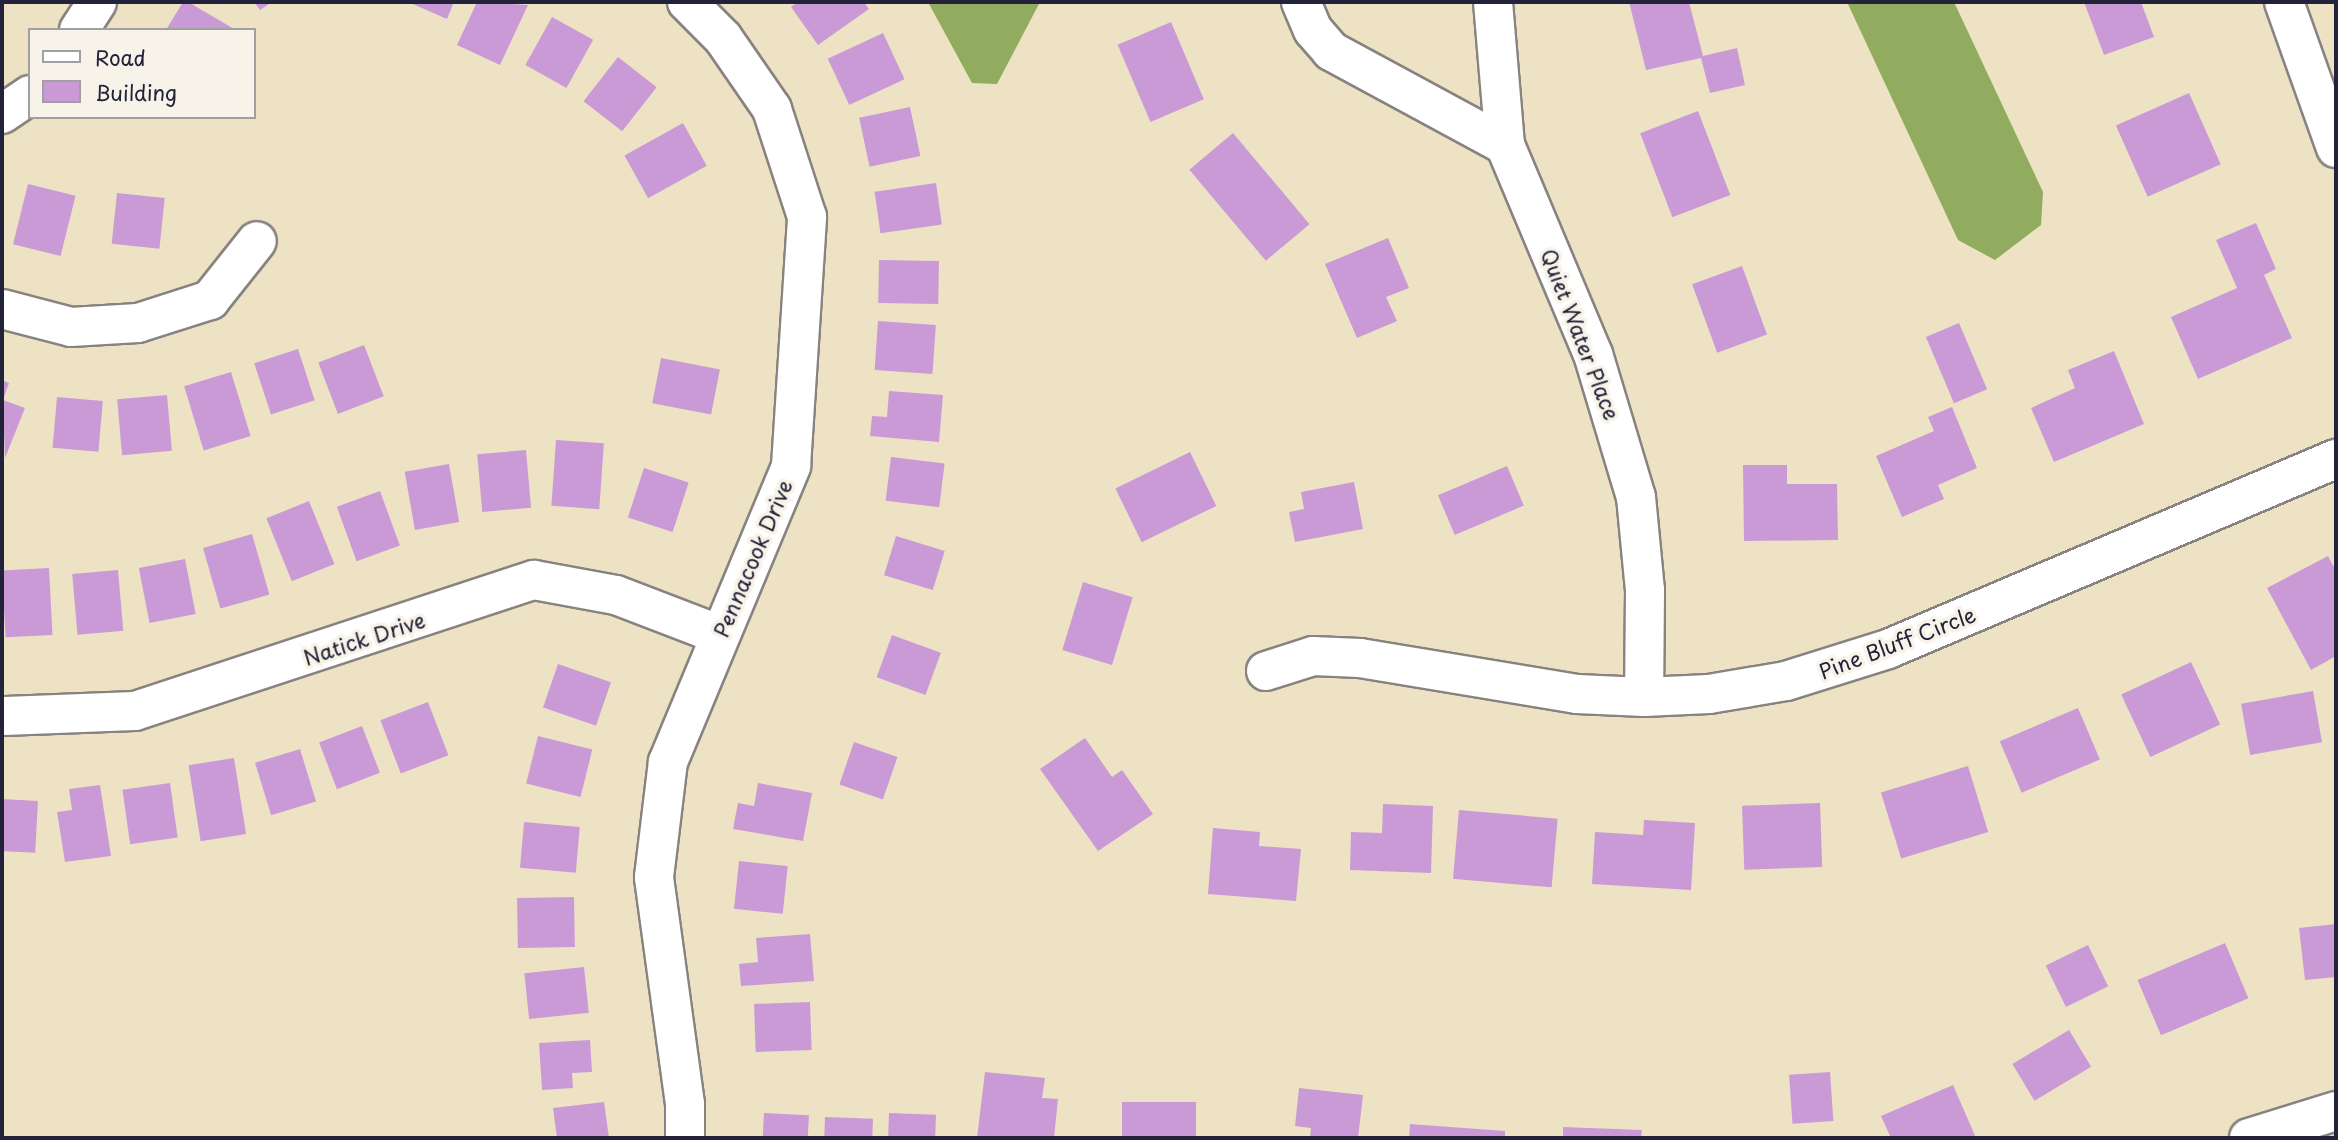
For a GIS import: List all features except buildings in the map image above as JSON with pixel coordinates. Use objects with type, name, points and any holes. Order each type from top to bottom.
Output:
[{"type":"street","points":[[80,28],[97,2]]},
{"type":"street","name":"Pennacook Drive","points":[[685,1138],[685,1104],[654,877],[668,762],[791,466],[807,217],[772,109],[723,38],[687,2]]},
{"type":"street","points":[[1301,2],[1313,30],[1331,51],[1505,145]]},
{"type":"street","name":"Quiet Water Place","points":[[1493,2],[1505,145],[1593,354],[1636,497],[1645,590],[1644,697]]},
{"type":"street","points":[[2284,2],[2336,148]]},
{"type":"street","points":[[2,114],[28,96]]},
{"type":"street","points":[[2,309],[71,327],[138,323],[210,300],[257,241]]},
{"type":"street","name":"Pine Bluff Circle","points":[[1266,671],[1313,656],[1360,658],[1577,694],[1644,697],[1760,685],[1849,664],[2336,459]]},
{"type":"street","name":"Natick Drive","points":[[2,716],[135,712],[534,580],[616,595],[720,635]]},
{"type":"street","points":[[2249,1138],[2336,1111]]},
{"type":"green space","points":[[928,2],[1040,2],[997,84],[972,83]]},
{"type":"green space","points":[[1847,2],[1954,2],[2043,192],[2041,225],[1995,260],[1958,240]]}]
